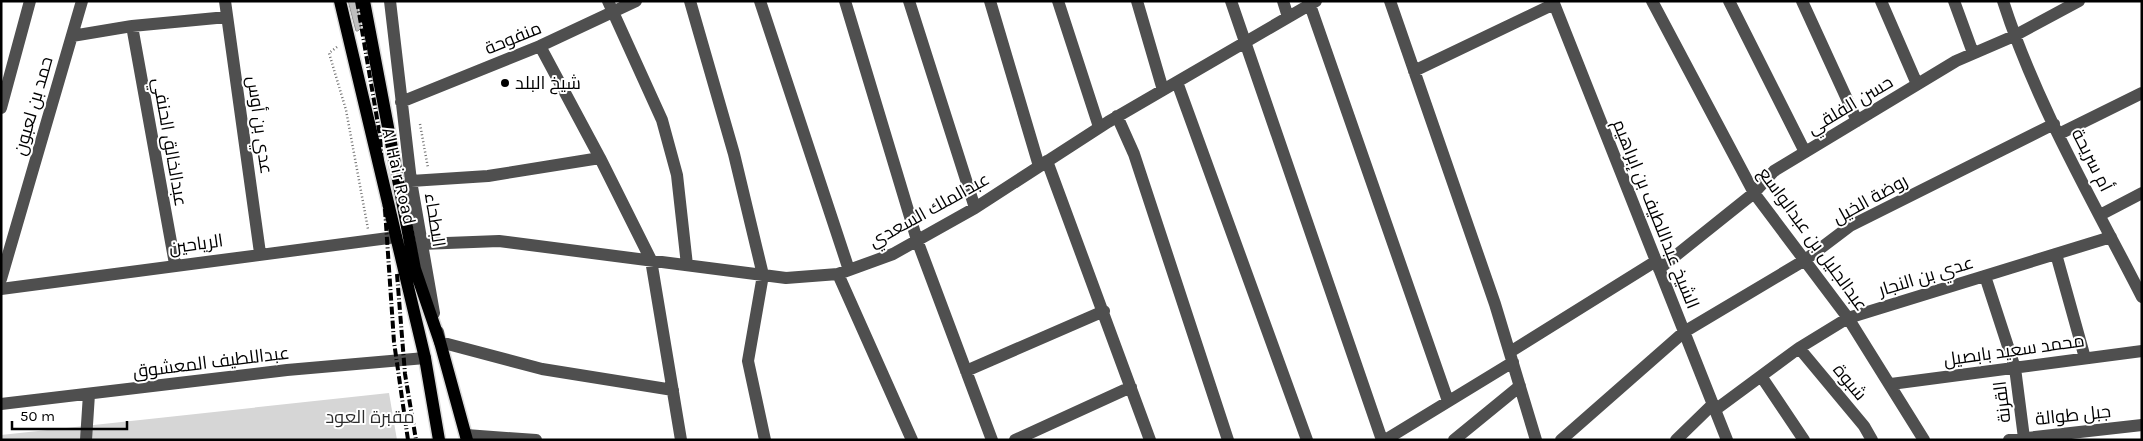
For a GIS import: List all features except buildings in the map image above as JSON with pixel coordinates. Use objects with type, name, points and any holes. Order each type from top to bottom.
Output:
[{"type":"main road","name":"Al Hair Road","points":[[340,1],[402,235]]},
{"type":"main road","name":"Al Hair Road","points":[[364,1],[402,235],[425,358]]},
{"type":"main road","name":"البطحاء","points":[[402,235],[440,342],[466,438]]},
{"type":"main road","points":[[425,358],[439,440]]},
{"type":"street","name":"حمد بن لعبون","points":[[1,108],[30,1]]},
{"type":"street","name":"حمد بن لعبون","points":[[1,279],[82,1]]},
{"type":"street","name":"عدي بن أوس","points":[[224,1],[260,253]]},
{"type":"street","name":"البطحاء","points":[[390,1],[411,181],[440,342]]},
{"type":"street","name":"منفوحة","points":[[401,102],[540,46],[610,7],[636,1]]},
{"type":"street","points":[[690,1],[734,154],[762,275],[748,361],[765,440]]},
{"type":"street","points":[[760,1],[843,272],[912,440]]},
{"type":"street","points":[[845,1],[917,240],[992,440]]},
{"type":"street","points":[[909,1],[976,208]]},
{"type":"street","points":[[990,1],[1043,164],[1104,311],[1149,439]]},
{"type":"street","points":[[1058,1],[1100,127]]},
{"type":"street","points":[[1136,1],[1163,90]]},
{"type":"street","points":[[1231,1],[1383,440]]},
{"type":"street","points":[[1283,1],[1288,17]]},
{"type":"street","points":[[1390,1],[1511,357],[1536,440]]},
{"type":"street","name":"عبدالجليل بن عبدالواسع","points":[[1652,1],[1754,192],[1848,318],[1924,440]]},
{"type":"street","points":[[1729,1],[1805,152]]},
{"type":"street","points":[[1802,1],[1857,120]]},
{"type":"street","points":[[1881,1],[1917,84]]},
{"type":"street","points":[[1954,1],[1973,53]]},
{"type":"street","name":"أم سريحة","points":[[2003,1],[2014,36],[2056,129],[2142,297]]},
{"type":"street","name":"حسن الفلقي","points":[[1383,440],[1448,401],[1511,357],[1658,265],[1754,192],[1774,171],[1917,84],[1973,53],[2014,36],[2079,1]]},
{"type":"street","points":[[1313,3],[1448,401]]},
{"type":"street","name":"عبدالملك السعدي","points":[[421,244],[499,240],[786,278],[843,272],[893,254],[976,208],[1117,116],[1313,3]]},
{"type":"street","points":[[1414,71],[1553,3]]},
{"type":"street","name":"الشيخ عبداللطيف بن إبراهيم","points":[[1553,3],[1727,440]]},
{"type":"street","points":[[610,7],[662,120],[677,175],[687,265]]},
{"type":"street","points":[[72,36],[132,26],[227,18]]},
{"type":"street","name":"عبدالخالق الحنفي","points":[[132,26],[175,264]]},
{"type":"street","points":[[540,46],[600,158],[651,260],[681,440]]},
{"type":"street","points":[[1177,82],[1307,440]]},
{"type":"street","name":"روضة الخيل","points":[[1561,440],[1684,332],[1805,260],[1850,226],[2056,129],[2142,93]]},
{"type":"street","points":[[1117,116],[1134,154],[1228,440]]},
{"type":"street","points":[[411,181],[488,176],[600,158]]},
{"type":"street","points":[[2100,215],[2142,193]]},
{"type":"street","name":"الرياحين","points":[[1,289],[175,264],[402,235]]},
{"type":"street","name":"عدي بن النجار","points":[[1676,440],[1714,407],[1799,348],[1848,318],[2111,237]]},
{"type":"street","points":[[2056,254],[2085,358]]},
{"type":"street","name":"القرنة","points":[[1985,276],[2015,368],[2024,438]]},
{"type":"street","points":[[966,372],[1104,311]]},
{"type":"street","points":[[440,342],[542,369],[673,390]]},
{"type":"street","name":"شبوة","points":[[1799,348],[1864,426],[1872,440]]},
{"type":"street","name":"محمد سعيد بابصيل","points":[[1890,384],[2142,350]]},
{"type":"street","name":"عبداللطيف المعشوق","points":[[1,404],[287,370],[425,358]]},
{"type":"street","points":[[1761,376],[1804,440]]},
{"type":"street","points":[[1454,440],[1520,386]]},
{"type":"street","points":[[1015,440],[1131,387]]},
{"type":"street","points":[[86,440],[89,394]]},
{"type":"street","name":"جبل طوالة","points":[[2008,440],[2142,425]]},
{"type":"street","points":[[466,438],[536,440]]},
{"type":"path","points":[[346,110],[370,240]]},
{"type":"green space","name":"مقبرة العود","points":[[389,393],[397,440],[1,440],[1,435]]},
{"type":"railway","points":[[357,1],[380,136],[394,342],[408,440]]},
{"type":"railway","points":[[365,1],[372,45]]},
{"type":"railway","points":[[397,274],[405,374],[416,440]]},
{"type":"place","name":"شيخ البلد","points":[[505,83]]}]
